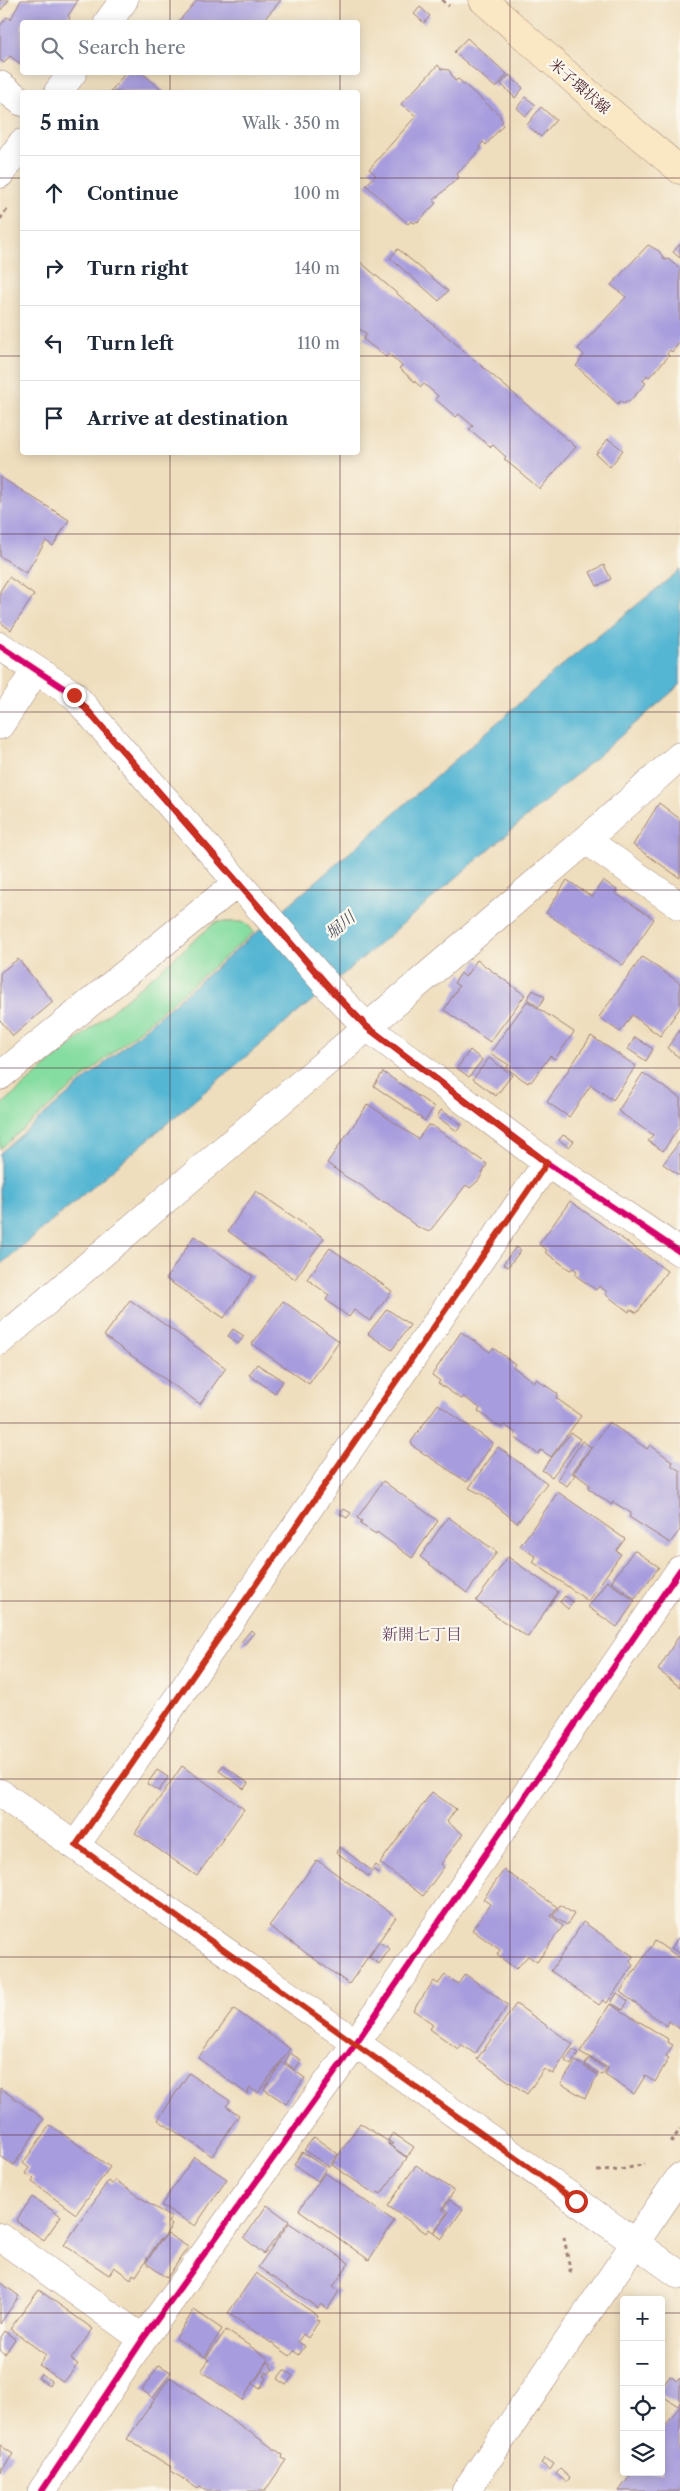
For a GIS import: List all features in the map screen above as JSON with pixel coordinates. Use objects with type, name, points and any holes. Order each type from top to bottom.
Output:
[{"type":"main road","name":"米子環状線","points":[[483,0],[594,98],[680,170]]},
{"type":"street","points":[[109,20],[124,0]]},
{"type":"street","points":[[60,90],[71,75]]},
{"type":"street","points":[[0,85],[20,100]]},
{"type":"street","points":[[0,174],[20,146]]},
{"type":"street","points":[[0,646],[74,695],[237,883],[335,994],[367,1027],[547,1163],[680,1252]]},
{"type":"street","points":[[0,725],[36,670]]},
{"type":"street","points":[[0,1341],[586,840],[680,756]]},
{"type":"street","points":[[586,840],[680,906]]},
{"type":"street","points":[[0,1076],[237,883]]},
{"type":"street","points":[[76,1845],[547,1163]]},
{"type":"street","points":[[42,2491],[143,2338],[356,2043],[680,1570]]},
{"type":"street","points":[[0,1793],[356,2043],[680,2275]]},
{"type":"street","points":[[466,2491],[680,2177]]},
{"type":"street","points":[[0,2237],[143,2338]]},
{"type":"path","points":[[669,2146],[680,2129]]},
{"type":"path","points":[[593,2171],[620,2170],[651,2162]]},
{"type":"path","points":[[562,2232],[572,2283]]},
{"type":"green space","points":[[216,922],[245,922],[254,932],[0,1149],[0,1106]]},
{"type":"water","name":"堀川","points":[[680,570],[680,685],[392,933],[0,1265],[0,1153],[370,835],[559,668]]},
{"type":"building","points":[[0,0],[9,0],[0,11]]},
{"type":"building","points":[[21,0],[78,0],[68,16],[70,18],[68,20],[20,20],[20,64],[10,56],[4,63],[0,60],[0,26],[7,17],[11,19]]},
{"type":"building","points":[[197,0],[281,0],[264,20],[180,20]]},
{"type":"building","points":[[420,7],[430,16],[424,23],[414,14]]},
{"type":"building","points":[[467,38],[507,74],[496,88],[454,52]]},
{"type":"building","points":[[438,65],[441,69],[449,70],[455,81],[458,79],[501,116],[503,121],[501,123],[503,125],[486,145],[483,142],[479,147],[481,149],[457,174],[459,177],[433,201],[436,203],[418,222],[414,223],[411,221],[408,224],[366,185],[376,175],[369,169],[416,116],[401,104]]},
{"type":"building","points":[[124,75],[145,75],[163,90],[112,90]]},
{"type":"building","points":[[509,75],[523,88],[515,98],[501,84]]},
{"type":"building","points":[[525,97],[536,105],[526,116],[517,108]]},
{"type":"building","points":[[541,107],[556,120],[541,137],[527,125]]},
{"type":"building","points":[[680,244],[680,258],[673,252]]},
{"type":"building","points":[[648,245],[659,251],[665,260],[668,259],[680,269],[680,342],[672,352],[670,350],[667,354],[669,356],[649,377],[647,375],[643,381],[646,383],[629,402],[626,401],[624,403],[620,401],[618,404],[576,366],[584,355],[578,349],[626,297],[611,285]]},
{"type":"building","points":[[398,249],[448,291],[439,301],[390,258]]},
{"type":"building","points":[[360,262],[576,447],[540,489],[504,459],[506,457],[493,445],[491,447],[469,429],[473,426],[459,414],[456,417],[435,399],[438,396],[424,384],[421,387],[399,368],[402,366],[389,354],[386,357],[363,339],[367,334],[360,329]]},
{"type":"building","points":[[608,439],[623,450],[610,467],[596,454]]},
{"type":"building","points":[[0,477],[69,520],[53,546],[46,541],[26,573],[0,556]]},
{"type":"building","points":[[604,565],[611,579],[597,586],[590,572]]},
{"type":"building","points":[[9,577],[34,595],[11,630],[0,622],[0,591]]},
{"type":"building","points":[[659,803],[680,819],[680,878],[633,845]]},
{"type":"building","points":[[567,880],[592,897],[603,880],[617,890],[615,893],[654,919],[623,965],[546,913]]},
{"type":"building","points":[[642,957],[680,983],[680,1008],[660,1036],[632,1015],[620,1032],[599,1017]]},
{"type":"building","points":[[18,959],[53,1002],[13,1036],[0,1020],[0,973]]},
{"type":"building","points":[[477,960],[525,995],[490,1042],[444,1010],[459,986],[454,983],[461,973],[465,977]]},
{"type":"building","points":[[533,990],[545,997],[539,1007],[527,999]]},
{"type":"building","points":[[527,1001],[574,1032],[555,1059],[550,1056],[531,1082],[529,1081],[528,1083],[506,1068],[509,1065],[490,1053]]},
{"type":"building","points":[[680,1030],[680,1058],[667,1048]]},
{"type":"building","points":[[591,1036],[636,1066],[613,1100],[591,1085],[569,1117],[547,1102]]},
{"type":"building","points":[[635,1037],[653,1049],[646,1061],[628,1049]]},
{"type":"building","points":[[470,1050],[482,1060],[469,1077],[457,1068]]},
{"type":"building","points":[[489,1058],[512,1075],[496,1096],[473,1079]]},
{"type":"building","points":[[383,1072],[434,1107],[425,1121],[374,1086]]},
{"type":"building","points":[[643,1073],[680,1098],[680,1126],[663,1151],[648,1141],[653,1135],[618,1111]]},
{"type":"building","points":[[368,1104],[418,1139],[428,1125],[433,1126],[487,1164],[479,1180],[470,1188],[466,1185],[429,1232],[416,1226],[387,1203],[378,1200],[362,1186],[327,1163]]},
{"type":"building","points":[[441,1110],[462,1125],[457,1131],[437,1117]]},
{"type":"building","points":[[563,1135],[574,1141],[569,1147],[559,1140]]},
{"type":"building","points":[[680,1141],[680,1176],[663,1164]]},
{"type":"building","points":[[256,1191],[324,1238],[295,1279],[228,1231]]},
{"type":"building","points":[[570,1201],[667,1271],[637,1313],[630,1309],[629,1312],[605,1294],[607,1292],[599,1286],[596,1290],[575,1275],[577,1271],[573,1268],[570,1270],[545,1252],[547,1250],[539,1244]]},
{"type":"building","points":[[194,1236],[253,1276],[224,1318],[166,1279]]},
{"type":"building","points":[[516,1247],[521,1250],[508,1267],[503,1264]]},
{"type":"building","points":[[330,1248],[392,1291],[370,1321],[354,1310],[349,1317],[326,1300],[329,1295],[307,1279]]},
{"type":"building","points":[[130,1300],[226,1368],[200,1404],[104,1336]]},
{"type":"building","points":[[283,1301],[339,1341],[309,1384],[252,1344]]},
{"type":"building","points":[[387,1309],[410,1325],[392,1350],[368,1334]]},
{"type":"building","points":[[233,1329],[244,1336],[238,1344],[228,1336]]},
{"type":"building","points":[[461,1332],[490,1352],[493,1348],[515,1364],[513,1367],[534,1382],[536,1379],[558,1394],[556,1398],[581,1416],[551,1457],[541,1450],[538,1454],[514,1437],[516,1433],[504,1425],[501,1428],[478,1411],[480,1408],[464,1397],[461,1399],[438,1383],[440,1381],[432,1375]]},
{"type":"building","points":[[257,1364],[283,1381],[275,1393],[249,1375]]},
{"type":"building","points":[[438,1404],[493,1443],[467,1482],[414,1447],[411,1442]]},
{"type":"building","points":[[609,1422],[647,1449],[650,1445],[672,1461],[671,1465],[680,1471],[680,1530],[670,1543],[629,1517],[631,1513],[613,1502],[612,1505],[588,1488],[590,1485],[574,1473]]},
{"type":"building","points":[[571,1433],[580,1439],[552,1477],[542,1470]]},
{"type":"building","points":[[582,1441],[591,1447],[572,1473],[575,1475],[567,1486],[557,1480]]},
{"type":"building","points":[[498,1447],[547,1483],[517,1523],[483,1495],[469,1488]]},
{"type":"building","points":[[383,1481],[438,1521],[412,1558],[377,1532],[376,1534],[360,1524],[362,1521],[357,1518]]},
{"type":"building","points":[[558,1492],[625,1539],[616,1551],[621,1554],[588,1601],[533,1562],[536,1557],[520,1546]]},
{"type":"building","points":[[344,1509],[351,1513],[347,1518],[340,1514]]},
{"type":"building","points":[[448,1517],[497,1552],[467,1593],[420,1557]]},
{"type":"building","points":[[634,1550],[659,1567],[635,1599],[611,1582]]},
{"type":"building","points":[[508,1557],[558,1592],[528,1637],[495,1616],[495,1614],[476,1601]]},
{"type":"building","points":[[607,1581],[635,1601],[617,1627],[588,1607]]},
{"type":"building","points":[[565,1596],[573,1602],[568,1609],[560,1602]]},
{"type":"building","points":[[251,1630],[254,1633],[244,1645],[241,1642]]},
{"type":"building","points":[[680,1634],[680,1687],[658,1670]]},
{"type":"building","points":[[223,1765],[248,1783],[244,1789],[219,1771]]},
{"type":"building","points":[[182,1766],[244,1809],[197,1876],[135,1833]]},
{"type":"building","points":[[157,1770],[168,1777],[159,1791],[147,1784]]},
{"type":"building","points":[[432,1792],[456,1809],[447,1822],[463,1834],[441,1864],[444,1867],[423,1896],[380,1863]]},
{"type":"building","points":[[340,1847],[372,1871],[368,1876],[336,1852]]},
{"type":"building","points":[[317,1860],[396,1917],[349,1984],[269,1926]]},
{"type":"building","points":[[375,1865],[381,1869],[378,1873],[372,1869]]},
{"type":"building","points":[[504,1870],[557,1907],[551,1916],[563,1926],[537,1962],[528,1956],[516,1969],[497,1955],[500,1950],[472,1930],[490,1904],[483,1899]]},
{"type":"building","points":[[560,1905],[574,1914],[567,1925],[553,1916]]},
{"type":"building","points":[[583,1922],[633,1956],[630,1962],[633,1965],[607,2003],[603,2000],[599,2005],[551,1971]]},
{"type":"building","points":[[680,1935],[680,1954],[671,1948]]},
{"type":"building","points":[[655,1941],[680,1958],[680,2029],[669,2021],[667,2026],[620,1992]]},
{"type":"building","points":[[379,1942],[390,1949],[379,1964],[369,1957]]},
{"type":"building","points":[[465,1974],[508,2005],[475,2054],[461,2044],[458,2049],[430,2029],[433,2024],[413,2010],[434,1981],[438,1984],[445,1975],[458,1984]]},
{"type":"building","points":[[617,1993],[628,2001],[623,2010],[611,2003]]},
{"type":"building","points":[[516,2004],[573,2044],[553,2074],[544,2069],[527,2094],[477,2059]]},
{"type":"building","points":[[610,2004],[668,2039],[667,2042],[673,2045],[666,2056],[669,2058],[655,2082],[645,2076],[634,2094],[605,2075],[608,2068],[580,2052]]},
{"type":"building","points":[[234,2009],[290,2049],[258,2093],[250,2088],[247,2094],[198,2058]]},
{"type":"building","points":[[573,2049],[578,2053],[571,2065],[565,2061]]},
{"type":"building","points":[[290,2053],[301,2060],[295,2070],[285,2062]]},
{"type":"building","points":[[589,2058],[606,2069],[602,2075],[585,2065]]},
{"type":"building","points":[[576,2061],[598,2075],[585,2098],[561,2084]]},
{"type":"building","points":[[282,2062],[305,2078],[286,2104],[264,2089]]},
{"type":"building","points":[[189,2073],[230,2101],[226,2106],[239,2115],[212,2156],[158,2120]]},
{"type":"building","points":[[0,2088],[44,2119],[14,2165],[0,2156]]},
{"type":"building","points":[[360,2123],[389,2142],[388,2144],[407,2158],[381,2194],[378,2192],[376,2195],[332,2165]]},
{"type":"building","points":[[50,2125],[110,2167],[76,2214],[32,2182],[34,2179],[25,2173],[29,2168],[23,2163]]},
{"type":"building","points":[[393,2133],[414,2147],[407,2157],[388,2144],[393,2144],[388,2140]]},
{"type":"building","points":[[314,2137],[338,2154],[329,2167],[304,2150]]},
{"type":"building","points":[[302,2152],[326,2168],[318,2181],[294,2165]]},
{"type":"building","points":[[194,2157],[227,2179],[195,2226],[161,2205]]},
{"type":"building","points":[[416,2165],[454,2191],[442,2209],[447,2213],[433,2232],[429,2229],[426,2233],[388,2206]]},
{"type":"building","points":[[325,2173],[394,2221],[369,2260],[299,2210]]},
{"type":"building","points":[[115,2180],[171,2218],[168,2222],[172,2225],[162,2240],[160,2239],[136,2276],[133,2274],[131,2279],[114,2267],[109,2275],[64,2245],[108,2181],[112,2184]]},
{"type":"building","points":[[32,2197],[61,2216],[44,2240],[16,2221]]},
{"type":"building","points":[[450,2200],[463,2209],[442,2239],[434,2233],[449,2212],[444,2208]]},
{"type":"building","points":[[267,2205],[289,2221],[264,2254],[244,2238]]},
{"type":"building","points":[[289,2223],[349,2263],[333,2287],[339,2291],[328,2309],[321,2304],[318,2308],[258,2267]]},
{"type":"building","points":[[168,2234],[188,2247],[167,2278],[146,2263],[160,2241]]},
{"type":"building","points":[[256,2273],[318,2316],[316,2320],[319,2321],[308,2338],[303,2334],[298,2342],[305,2346],[299,2355],[294,2351],[290,2356],[228,2313]]},
{"type":"building","points":[[0,2282],[19,2296],[0,2324]]},
{"type":"building","points":[[39,2290],[93,2329],[71,2359],[78,2364],[64,2382],[39,2365],[46,2355],[10,2329]]},
{"type":"building","points":[[194,2310],[222,2329],[205,2357],[176,2338]]},
{"type":"building","points":[[226,2330],[269,2359],[242,2400],[201,2371],[209,2360],[206,2358]]},
{"type":"building","points":[[4,2331],[15,2339],[5,2354],[0,2350],[0,2337]]},
{"type":"building","points":[[268,2362],[272,2364],[270,2366],[273,2369],[269,2374],[266,2372],[263,2376],[266,2378],[260,2389],[253,2384]]},
{"type":"building","points":[[159,2365],[171,2372],[153,2398],[142,2390]]},
{"type":"building","points":[[284,2370],[293,2376],[286,2385],[277,2379]]},
{"type":"building","points":[[41,2373],[51,2381],[49,2385],[38,2378]]},
{"type":"building","points":[[670,2376],[677,2381],[680,2378],[680,2403],[678,2406],[665,2398],[665,2383]]},
{"type":"building","points":[[170,2377],[283,2455],[282,2458],[286,2460],[265,2491],[206,2491],[200,2487],[198,2489],[170,2470],[171,2467],[127,2439]]},
{"type":"building","points":[[680,2406],[680,2491],[619,2491],[630,2476],[665,2476],[665,2427]]},
{"type":"building","points":[[0,2445],[13,2454],[0,2472]]},
{"type":"building","points":[[545,2458],[554,2464],[550,2470],[541,2463]]},
{"type":"building","points":[[560,2469],[570,2478],[566,2482],[556,2474]]},
{"type":"cycle path","points":[[0,646],[74,695],[335,994],[367,1027],[547,1163],[680,1252]]},
{"type":"cycle path","points":[[42,2491],[143,2339],[356,2043],[680,1570]]},
{"type":"district","name":"新開七丁目","points":[[422,1634]]},
{"type":"route","points":[[74,695],[237,883],[335,994],[367,1027],[547,1163],[76,1845],[576,2201]]}]
